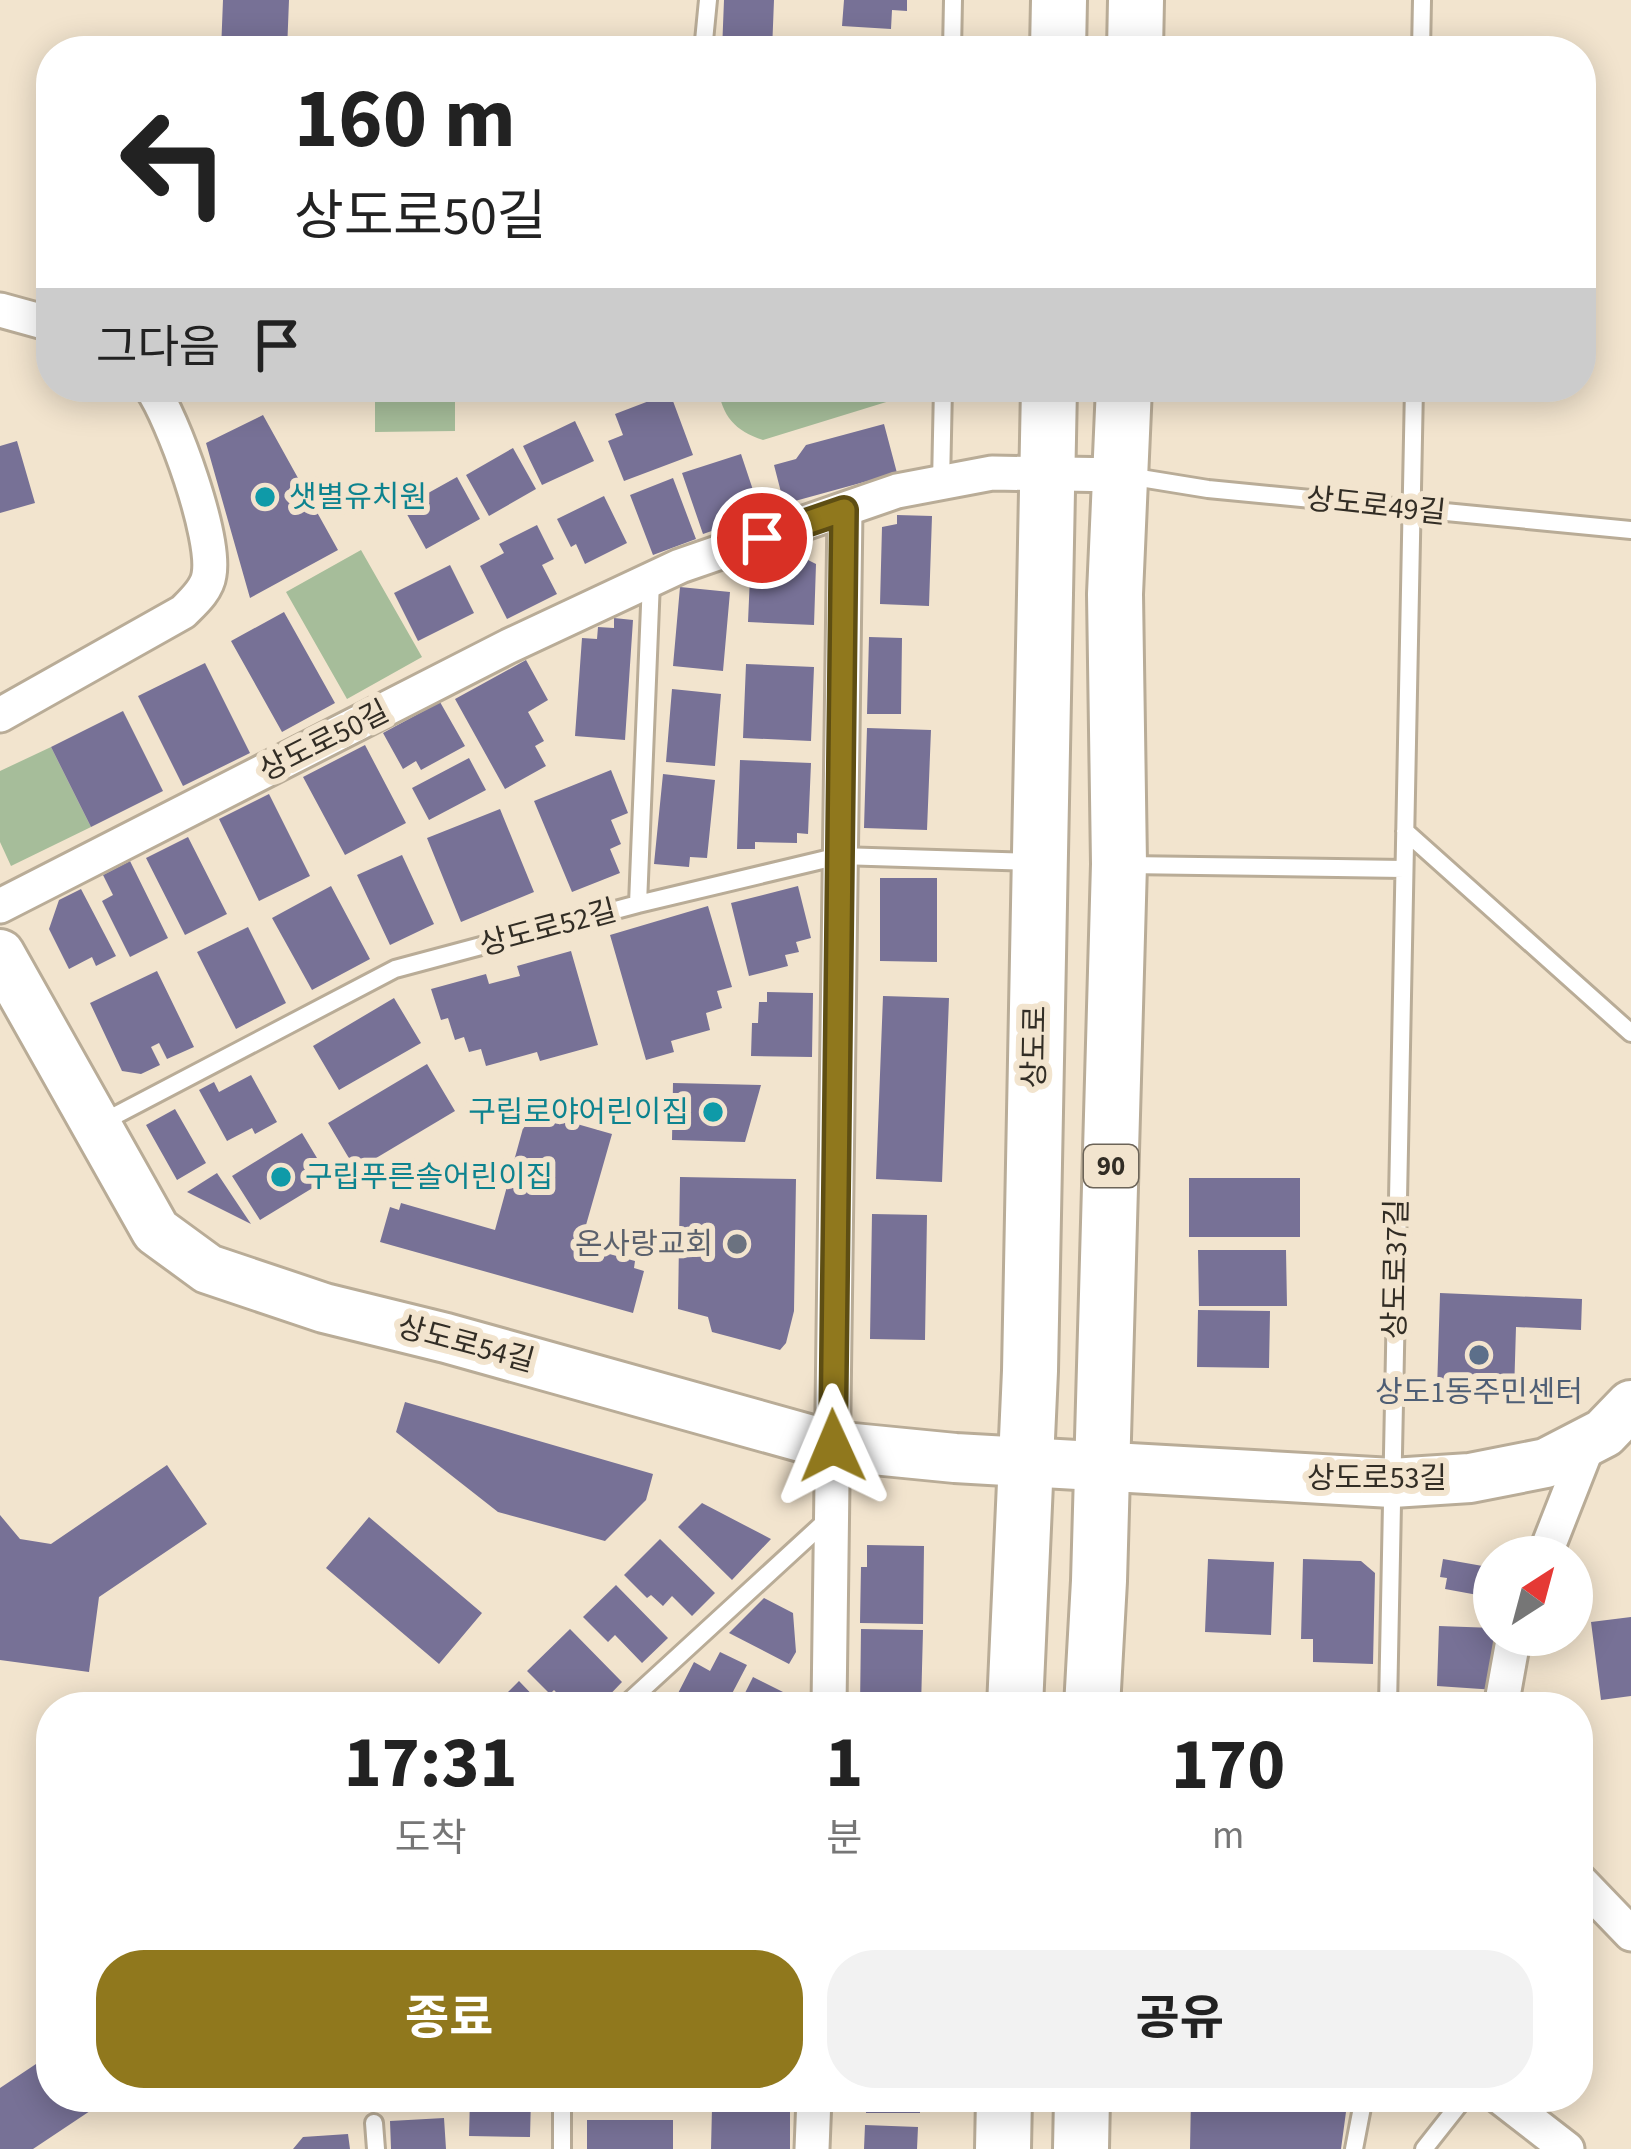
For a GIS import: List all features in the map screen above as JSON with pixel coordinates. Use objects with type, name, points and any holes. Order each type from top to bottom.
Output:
[{"type":"main road","points":[[1058,36],[1059,0]]},
{"type":"main road","points":[[1135,36],[1136,0]]},
{"type":"main road","name":"상도로","points":[[1016,1692],[1027,1462],[1049,402]]},
{"type":"main road","name":"90","points":[[1101,1482],[1119,865],[1115,594],[1123,402]]},
{"type":"main road","points":[[1093,1692],[1101,1482]]},
{"type":"main road","points":[[1003,2149],[1004,2112]]},
{"type":"main road","points":[[1081,2149],[1082,2112]]},
{"type":"street","points":[[0,310],[36,320]]},
{"type":"street","points":[[0,715],[183,613],[200,596],[210,574],[207,543],[182,448],[159,402]]},
{"type":"street","name":"상도로50길","points":[[0,906],[488,657],[651,580],[897,491],[992,473],[1121,475]]},
{"type":"street","points":[[829,1692],[844,510]]},
{"type":"street","name":"상도로54길","points":[[0,954],[156,1232],[208,1269],[324,1308],[833,1446],[1027,1462],[1101,1482]]},
{"type":"street","name":"상도로53길","points":[[1101,1482],[1392,1483],[1470,1478],[1546,1463],[1604,1433],[1631,1405]]},
{"type":"street","points":[[1552,1536],[1590,1441]]},
{"type":"street","points":[[1504,1692],[1510,1656]]},
{"type":"street","points":[[1593,1895],[1631,1934]]},
{"type":"street","points":[[812,2149],[813,2112]]},
{"type":"street","points":[[1519,2112],[1567,2149]]},
{"type":"lane","points":[[704,36],[708,0]]},
{"type":"lane","points":[[952,36],[953,0]]},
{"type":"lane","points":[[1421,36],[1422,0]]},
{"type":"lane","points":[[941,484],[943,402]]},
{"type":"lane","name":"상도로37길","points":[[1388,1692],[1414,402]]},
{"type":"lane","name":"상도로49길","points":[[1121,475],[1208,489],[1631,530]]},
{"type":"lane","points":[[638,904],[651,580]]},
{"type":"lane","points":[[1405,831],[1631,1033]]},
{"type":"lane","name":"상도로52길","points":[[94,1127],[395,969],[838,856],[1038,862]]},
{"type":"lane","points":[[1119,865],[1404,869]]},
{"type":"lane","points":[[639,1692],[833,1514]]},
{"type":"lane","points":[[562,2112],[562,2149]]},
{"type":"lane","points":[[1354,2149],[1361,2112]]},
{"type":"lane","points":[[1424,2149],[1453,2112]]},
{"type":"lane","points":[[374,2123],[376,2149]]},
{"type":"green space","points":[[375,402],[455,402],[455,431],[375,432]]},
{"type":"green space","points":[[722,402],[886,402],[763,440],[732,421]]},
{"type":"green space","points":[[361,550],[422,657],[347,699],[286,592]]},
{"type":"green space","points":[[51,747],[91,827],[11,866],[0,842],[0,771]]},
{"type":"building","points":[[223,0],[289,0],[288,36],[222,36]]},
{"type":"building","points":[[724,0],[774,0],[773,36],[723,36]]},
{"type":"building","points":[[844,0],[907,0],[907,11],[892,10],[891,29],[842,26]]},
{"type":"building","points":[[646,402],[673,402],[693,455],[624,481],[608,441],[623,435],[615,414]]},
{"type":"building","name":"샛별유치원","points":[[263,415],[338,550],[250,598],[206,443]]},
{"type":"building","points":[[575,421],[594,461],[542,485],[523,446]]},
{"type":"building","points":[[884,424],[897,473],[784,504],[774,465],[796,459],[806,445]]},
{"type":"building","points":[[17,441],[35,503],[0,513],[0,446]]},
{"type":"building","points":[[513,448],[536,489],[489,516],[466,475]]},
{"type":"building","points":[[741,454],[761,514],[703,534],[682,473]]},
{"type":"building","points":[[457,477],[480,519],[426,549],[403,507]]},
{"type":"building","points":[[673,478],[696,539],[653,555],[630,495]]},
{"type":"building","points":[[604,496],[627,543],[585,564],[557,519]]},
{"type":"building","points":[[897,515],[932,516],[929,606],[880,604],[882,527],[897,524]]},
{"type":"building","points":[[537,525],[554,559],[542,565],[557,594],[507,619],[480,566],[504,553],[499,544]]},
{"type":"building","points":[[794,553],[816,564],[814,625],[748,622],[750,576]]},
{"type":"building","points":[[450,565],[474,613],[418,641],[394,593]]},
{"type":"building","points":[[680,587],[730,592],[723,671],[673,666]]},
{"type":"building","points":[[284,612],[335,703],[282,732],[231,641]]},
{"type":"building","points":[[614,618],[633,620],[625,740],[575,736],[582,638],[597,639],[598,627],[614,628]]},
{"type":"building","points":[[869,637],[902,638],[901,714],[867,714]]},
{"type":"building","points":[[526,660],[548,700],[528,712],[544,741],[535,746],[546,766],[505,789],[455,699]]},
{"type":"building","points":[[205,663],[250,753],[183,786],[138,696]]},
{"type":"building","points":[[746,664],[814,667],[811,741],[743,738]]},
{"type":"building","points":[[672,689],[721,694],[715,766],[666,762]]},
{"type":"building","points":[[440,702],[465,746],[421,770],[416,761],[403,769],[383,733]]},
{"type":"building","points":[[123,711],[163,791],[91,827],[51,747]]},
{"type":"building","points":[[867,728],[931,730],[927,830],[864,828]]},
{"type":"building","points":[[365,745],[406,823],[345,855],[303,777]]},
{"type":"building","points":[[469,758],[486,790],[429,820],[412,788]]},
{"type":"building","points":[[740,760],[811,763],[808,834],[797,833],[797,843],[755,842],[755,849],[737,849]]},
{"type":"building","points":[[611,770],[628,813],[611,820],[621,844],[610,849],[620,873],[572,892],[534,801]]},
{"type":"building","points":[[663,774],[715,780],[707,858],[690,857],[689,867],[654,864]]},
{"type":"building","points":[[269,794],[310,876],[259,901],[219,819]]},
{"type":"building","points":[[500,809],[534,892],[461,922],[427,838]]},
{"type":"building","points":[[188,837],[227,914],[185,935],[146,858]]},
{"type":"building","points":[[402,855],[434,924],[390,945],[357,875]]},
{"type":"building","points":[[130,861],[168,938],[130,957],[102,901],[113,895],[103,875]]},
{"type":"building","points":[[880,878],[937,878],[937,962],[880,961]]},
{"type":"building","points":[[331,886],[370,959],[312,990],[272,918]]},
{"type":"building","points":[[798,886],[811,938],[796,942],[799,952],[785,955],[788,966],[749,976],[731,903]]},
{"type":"building","points":[[81,889],[116,956],[96,966],[92,957],[69,969],[49,929],[59,900]]},
{"type":"building","points":[[708,906],[732,987],[717,991],[722,1008],[706,1013],[710,1030],[671,1041],[674,1052],[646,1060],[610,935]]},
{"type":"building","points":[[248,927],[286,1003],[236,1029],[197,952]]},
{"type":"building","points":[[571,951],[598,1045],[540,1061],[537,1052],[486,1066],[481,1049],[469,1052],[464,1037],[455,1040],[448,1018],[441,1020],[431,989],[486,974],[489,984],[520,976],[517,966]]},
{"type":"building","points":[[157,971],[194,1047],[167,1059],[159,1043],[151,1047],[160,1065],[141,1074],[122,1071],[90,1003]]},
{"type":"building","points":[[767,992],[813,993],[812,1057],[751,1056],[752,1023],[758,1023],[759,1002],[767,1002]]},
{"type":"building","points":[[883,996],[949,998],[942,1182],[876,1179]]},
{"type":"building","points":[[394,998],[421,1043],[339,1090],[313,1046]]},
{"type":"building","points":[[427,1064],[455,1111],[356,1170],[328,1123]]},
{"type":"building","points":[[251,1075],[277,1122],[227,1141],[199,1090],[214,1082],[219,1092]]},
{"type":"building","name":"구립로야어린이집","points":[[673,1083],[761,1085],[745,1142],[672,1140]]},
{"type":"building","points":[[175,1109],[206,1163],[177,1180],[146,1125]]},
{"type":"building","points":[[528,1110],[612,1134],[580,1246],[635,1261],[634,1268],[644,1271],[633,1313],[380,1242],[390,1207],[399,1210],[401,1203],[495,1230]]},
{"type":"building","name":"구립푸른솔어린이집","points":[[302,1133],[329,1178],[260,1220],[232,1176]]},
{"type":"building","points":[[217,1173],[251,1224],[187,1192]]},
{"type":"building","name":"온사랑교회","points":[[680,1177],[796,1179],[794,1311],[780,1350],[712,1332],[708,1317],[678,1309]]},
{"type":"building","points":[[1189,1178],[1300,1178],[1300,1237],[1189,1237]]},
{"type":"building","points":[[872,1214],[927,1215],[925,1340],[870,1339]]},
{"type":"building","points":[[1198,1250],[1286,1250],[1287,1306],[1199,1306]]},
{"type":"building","points":[[1440,1293],[1582,1299],[1581,1330],[1516,1327],[1514,1393],[1437,1390]]},
{"type":"building","points":[[1198,1310],[1270,1311],[1269,1368],[1197,1367]]},
{"type":"building","points":[[405,1402],[653,1474],[646,1500],[605,1541],[498,1512],[396,1432]]},
{"type":"building","points":[[167,1465],[207,1524],[99,1597],[89,1672],[0,1660],[0,1515],[20,1539],[51,1544]]},
{"type":"building","points":[[702,1503],[771,1539],[732,1580],[678,1527]]},
{"type":"building","points":[[369,1517],[482,1613],[439,1664],[326,1568]]},
{"type":"building","points":[[660,1539],[715,1593],[692,1616],[672,1596],[663,1606],[651,1595],[647,1598],[624,1575]]},
{"type":"building","points":[[867,1545],[924,1546],[923,1624],[860,1623],[861,1567],[867,1567]]},
{"type":"building","points":[[1208,1559],[1274,1562],[1271,1635],[1205,1632]]},
{"type":"building","points":[[1303,1559],[1361,1561],[1375,1573],[1373,1664],[1313,1662],[1313,1639],[1301,1639]]},
{"type":"building","points":[[1443,1559],[1473,1564],[1473,1594],[1445,1589],[1447,1578],[1440,1577]]},
{"type":"building","points":[[616,1585],[668,1638],[642,1663],[615,1635],[608,1642],[583,1617]]},
{"type":"building","points":[[764,1598],[793,1613],[796,1652],[789,1664],[729,1633]]},
{"type":"building","points":[[1631,1617],[1631,1696],[1601,1700],[1593,1622]]},
{"type":"building","points":[[1439,1626],[1473,1627],[1473,1656],[1498,1656],[1496,1690],[1437,1686]]},
{"type":"building","points":[[570,1629],[622,1682],[612,1692],[548,1692],[527,1671]]},
{"type":"building","points":[[861,1629],[923,1630],[921,1692],[860,1692]]},
{"type":"building","points":[[720,1652],[747,1665],[733,1692],[679,1692],[694,1662],[710,1671]]},
{"type":"building","points":[[753,1677],[783,1692],[746,1692]]},
{"type":"building","points":[[519,1681],[530,1692],[508,1692]]},
{"type":"building","points":[[36,2064],[36,2112],[88,2112],[33,2149],[0,2149],[0,2088]]},
{"type":"building","points":[[470,2112],[531,2112],[530,2137],[469,2136]]},
{"type":"building","points":[[712,2112],[790,2112],[790,2149],[711,2149]]},
{"type":"building","points":[[1191,2112],[1346,2112],[1341,2149],[1190,2149]]},
{"type":"building","points":[[444,2118],[446,2149],[391,2149],[390,2121]]},
{"type":"building","points":[[587,2120],[673,2120],[673,2149],[587,2149]]},
{"type":"building","points":[[865,2125],[918,2127],[917,2149],[864,2149]]},
{"type":"building","points":[[348,2134],[350,2149],[293,2149],[303,2137]]},
{"type":"place","name":"샛별유치원","points":[[265,497]]},
{"type":"place","name":"구립로야어린이집","points":[[713,1112]]},
{"type":"place","name":"구립푸른솔어린이집","points":[[281,1177]]},
{"type":"place","name":"온사랑교회","points":[[737,1244]]},
{"type":"place","name":"상도1동주민센터","points":[[1479,1355]]},
{"type":"route","points":[[762,538],[844,510],[833,1446]]}]
